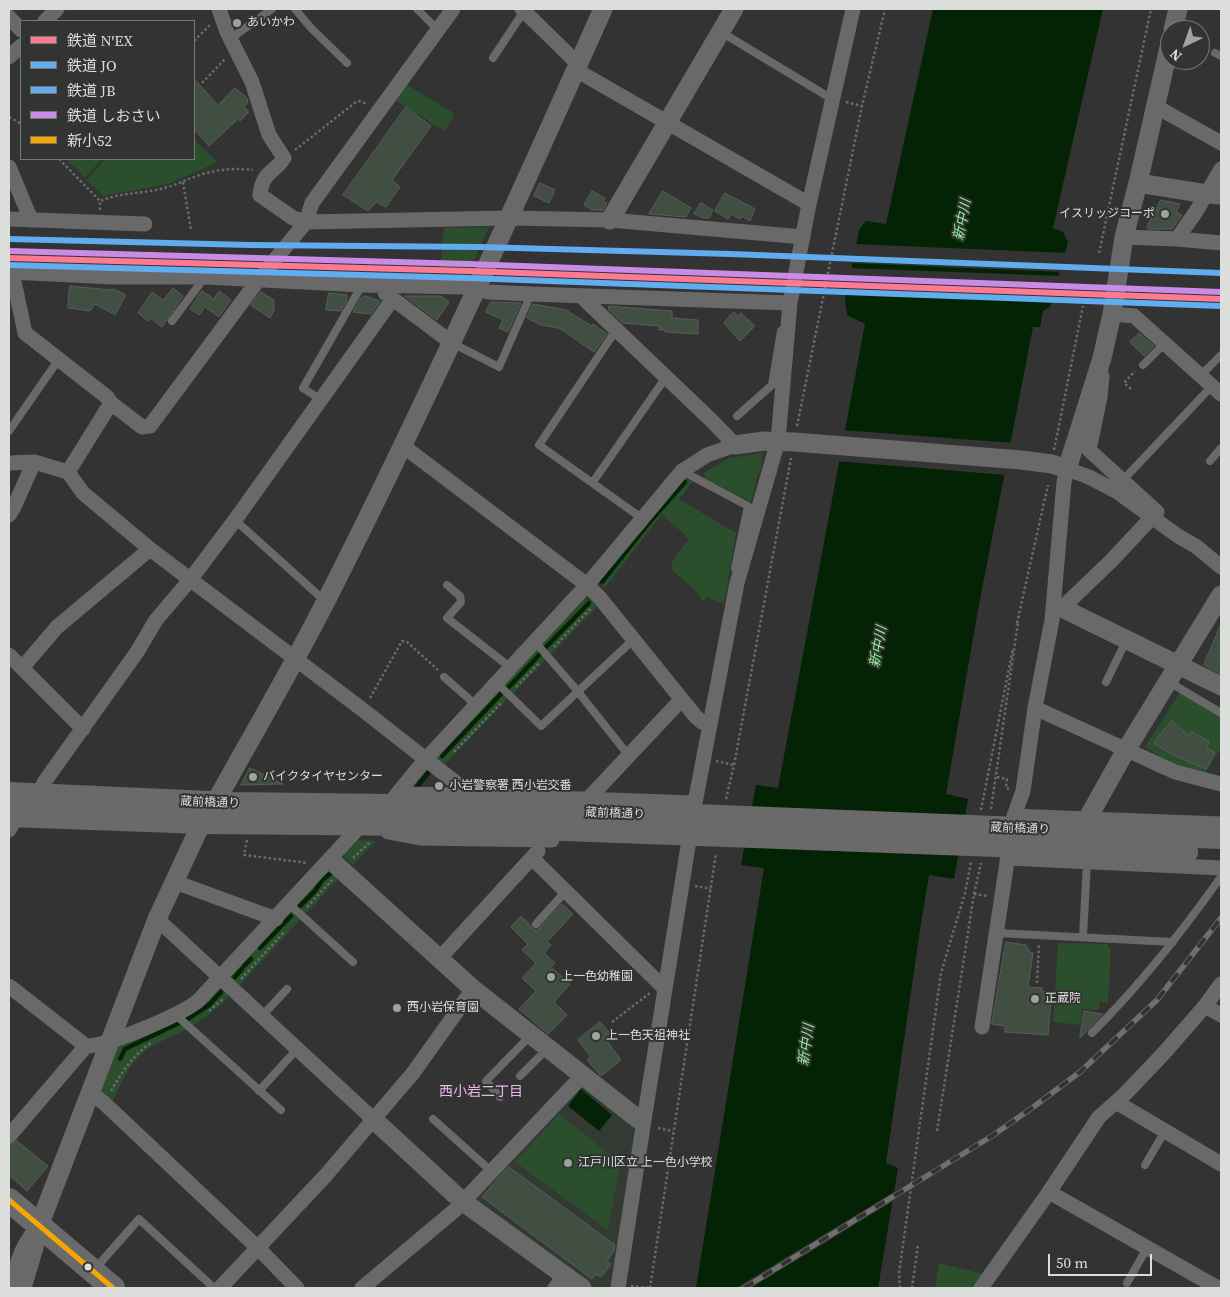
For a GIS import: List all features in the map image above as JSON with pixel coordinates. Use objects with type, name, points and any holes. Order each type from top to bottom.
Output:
[{"type":"main road","name":"蔵前橋通り","points":[[11,814],[38,795],[208,813],[365,824],[430,816],[1221,837]]},
{"type":"main road","name":"蔵前橋通り","points":[[11,814],[208,813],[394,800],[430,816],[983,846],[1221,853]]},
{"type":"main road","points":[[9,1200],[113,1288]]},
{"type":"street","points":[[46,20],[57,9]]},
{"type":"street","points":[[453,9],[312,203],[306,222],[259,279],[150,426],[142,427],[25,333],[11,272],[205,277],[259,279],[379,285],[466,287],[489,292],[581,296],[789,311]]},
{"type":"street","points":[[24,1288],[37,1244],[39,1226],[157,918],[208,813],[296,659],[326,602],[403,446],[478,289],[603,9]]},
{"type":"street","points":[[610,220],[734,9]]},
{"type":"street","points":[[619,1286],[659,989],[737,583],[790,442],[789,311],[809,204],[836,100],[853,9]]},
{"type":"street","points":[[523,10],[577,67],[809,204]]},
{"type":"street","points":[[220,11],[232,44],[252,82],[269,135],[284,158],[282,162],[267,173],[260,195],[293,218],[306,222],[509,218],[610,220],[803,238]]},
{"type":"street","points":[[9,17],[20,29]]},
{"type":"street","points":[[9,57],[20,47]]},
{"type":"street","points":[[982,1028],[1014,816],[1022,791],[1035,708],[1058,607],[1064,482],[1060,466],[1102,358],[1112,314],[1124,237],[1164,70]]},
{"type":"street","points":[[1155,106],[1221,143]]},
{"type":"street","points":[[9,167],[31,220]]},
{"type":"street","points":[[1177,239],[1214,195],[1221,169]]},
{"type":"street","points":[[1138,183],[1214,195]]},
{"type":"street","points":[[9,220],[145,224]]},
{"type":"street","points":[[1124,237],[1221,243]]},
{"type":"street","points":[[379,285],[392,300],[452,342]]},
{"type":"street","points":[[581,296],[735,445]]},
{"type":"street","points":[[38,795],[45,781],[84,729],[137,652],[156,620],[190,580],[235,520],[392,300]]},
{"type":"street","points":[[1112,314],[1134,316],[1217,390]]},
{"type":"street","points":[[1058,607],[1111,561],[1157,512],[1089,450],[1100,397],[1102,358]]},
{"type":"street","points":[[68,472],[111,403]]},
{"type":"street","points":[[394,800],[426,759],[587,586],[682,471],[707,455],[735,445],[764,441],[790,442],[1021,460],[1060,466],[1102,483],[1197,547],[1221,567]]},
{"type":"street","points":[[403,446],[587,586],[600,598],[696,717],[702,722],[710,724]]},
{"type":"street","points":[[9,515],[34,462]]},
{"type":"street","points":[[9,463],[34,462],[68,472],[84,493],[150,549],[363,710],[465,790],[468,795]]},
{"type":"street","points":[[22,668],[57,627],[150,549]]},
{"type":"street","points":[[1088,817],[1126,750],[1180,665],[1221,595]]},
{"type":"street","points":[[1058,607],[1221,686]]},
{"type":"street","points":[[9,655],[84,729]]},
{"type":"street","points":[[587,800],[681,700]]},
{"type":"street","points":[[1035,708],[1176,772],[1221,784]]},
{"type":"street","points":[[394,800],[468,795],[695,804]]},
{"type":"street","points":[[1014,816],[1088,817],[1221,824]]},
{"type":"street","points":[[9,1136],[86,1046],[109,1041],[176,1015],[198,1001],[365,824],[378,830],[420,838],[688,844]]},
{"type":"street","points":[[439,959],[548,840]]},
{"type":"street","points":[[532,858],[659,989]]},
{"type":"street","points":[[1008,858],[1221,868]]},
{"type":"street","points":[[330,863],[473,989],[641,1120]]},
{"type":"street","points":[[175,882],[276,919]]},
{"type":"street","points":[[157,918],[462,1201],[560,1282],[582,1288]]},
{"type":"street","points":[[981,1288],[1099,1117],[1164,1053],[1205,1006],[1221,984]]},
{"type":"street","points":[[9,986],[86,1046]]},
{"type":"street","points":[[220,1288],[326,1175],[413,1073],[473,989]]},
{"type":"street","points":[[1205,1006],[1221,1015]]},
{"type":"street","points":[[362,1288],[455,1210],[583,1075]]},
{"type":"street","points":[[91,1093],[104,1103],[258,1248],[297,1288]]},
{"type":"street","points":[[1116,1102],[1221,1164]]},
{"type":"street","points":[[1049,1192],[1218,1288]]},
{"type":"street","points":[[10,1288],[18,1260],[28,1236],[39,1226]]},
{"type":"lane","points":[[232,44],[272,9]]},
{"type":"lane","points":[[295,9],[310,28],[347,63]]},
{"type":"lane","points":[[417,9],[438,30]]},
{"type":"lane","points":[[493,58],[523,10]]},
{"type":"lane","points":[[721,32],[836,100]]},
{"type":"lane","points":[[172,321],[205,277]]},
{"type":"lane","points":[[321,400],[303,388],[362,284]]},
{"type":"lane","points":[[452,342],[499,367],[531,294]]},
{"type":"lane","points":[[737,416],[772,385],[781,331],[789,311]]},
{"type":"lane","points":[[616,330],[539,445],[643,519]]},
{"type":"lane","points":[[1143,365],[1165,343]]},
{"type":"lane","points":[[1201,375],[1221,355]]},
{"type":"lane","points":[[9,431],[59,359]]},
{"type":"lane","points":[[593,482],[666,377]]},
{"type":"lane","points":[[1123,480],[1217,390]]},
{"type":"lane","points":[[1210,461],[1221,448]]},
{"type":"lane","points":[[682,471],[748,506],[734,567],[737,583]]},
{"type":"lane","points":[[235,520],[326,602]]},
{"type":"lane","points":[[447,585],[460,596],[461,602],[447,618],[511,668]]},
{"type":"lane","points":[[497,683],[541,726],[634,639]]},
{"type":"lane","points":[[1106,682],[1127,639]]},
{"type":"lane","points":[[535,642],[629,756]]},
{"type":"lane","points":[[444,676],[476,705]]},
{"type":"lane","points":[[1169,682],[1221,713]]},
{"type":"lane","points":[[1083,937],[1087,862]]},
{"type":"lane","points":[[1092,1033],[1145,977],[1221,878]]},
{"type":"lane","points":[[536,924],[566,891]]},
{"type":"lane","points":[[290,904],[353,962]]},
{"type":"lane","points":[[997,933],[1173,942]]},
{"type":"lane","points":[[262,1016],[287,989]]},
{"type":"lane","points":[[176,1015],[281,1110]]},
{"type":"lane","points":[[500,1097],[486,1081],[532,1035]]},
{"type":"lane","points":[[259,1091],[298,1048]]},
{"type":"lane","points":[[520,1076],[548,1048]]},
{"type":"lane","points":[[433,1119],[491,1171]]},
{"type":"lane","points":[[1145,1164],[1164,1131]]},
{"type":"lane","points":[[93,1272],[139,1219],[214,1288]]},
{"type":"lane","points":[[1127,1283],[1147,1248]]},
{"type":"path","points":[[726,802],[790,442],[862,106],[885,9]]},
{"type":"path","points":[[1099,253],[1151,9]]},
{"type":"path","points":[[195,40],[220,11]]},
{"type":"path","points":[[202,83],[232,44]]},
{"type":"path","points":[[836,100],[862,106]]},
{"type":"path","points":[[284,158],[356,102],[360,101],[380,109]]},
{"type":"path","points":[[60,160],[100,201],[99,222]]},
{"type":"path","points":[[100,201],[110,197],[167,188],[200,175],[224,169],[235,168],[267,173]]},
{"type":"path","points":[[183,182],[191,230]]},
{"type":"path","points":[[979,819],[1018,622],[1060,466],[1083,306]]},
{"type":"path","points":[[1131,389],[1124,383],[1141,364],[1143,365]]},
{"type":"path","points":[[990,816],[1018,622]]},
{"type":"path","points":[[363,710],[402,642],[407,642],[444,676]]},
{"type":"path","points":[[704,758],[734,765]]},
{"type":"path","points":[[248,834],[244,855],[330,863]]},
{"type":"path","points":[[619,1286],[650,1288],[717,850]]},
{"type":"path","points":[[937,1131],[974,894],[983,855]]},
{"type":"path","points":[[900,1288],[899,1273],[941,972],[965,893],[972,856]]},
{"type":"path","points":[[1037,983],[1040,934]]},
{"type":"path","points":[[612,1022],[659,989]]},
{"type":"path","points":[[912,1288],[918,1244]]},
{"type":"shaded area","points":[[404,83],[455,114],[445,131],[393,99]]},
{"type":"shaded area","points":[[195,141],[218,162],[168,184],[103,196],[86,180],[104,160],[195,160]]},
{"type":"shaded area","points":[[67,160],[101,160],[85,178]]},
{"type":"shaded area","points":[[489,227],[467,275],[440,273],[444,228]]},
{"type":"shaded area","points":[[762,453],[761,469],[759,470],[751,502],[704,478],[706,477],[703,473],[729,458]]},
{"type":"shaded area","points":[[685,479],[693,481],[679,499],[736,533],[724,604],[707,597],[703,602],[694,589],[673,571],[671,563],[689,539],[662,514],[604,589],[600,582],[602,577]]},
{"type":"shaded area","points":[[585,599],[592,600],[597,607],[444,765],[438,760],[439,752]]},
{"type":"shaded area","points":[[1181,691],[1221,715],[1221,747],[1205,774],[1174,766],[1145,747]]},
{"type":"shaded area","points":[[356,840],[376,841],[353,865],[343,854]]},
{"type":"shaded area","points":[[328,870],[339,878],[239,986],[233,979],[232,973]]},
{"type":"shaded area","points":[[1058,943],[1107,944],[1111,950],[1108,1003],[1100,1002],[1099,1010],[1082,1009],[1080,1025],[1053,1022]]},
{"type":"shaded area","points":[[220,987],[231,995],[194,1025],[155,1045],[138,1057],[122,1081],[113,1101],[98,1092],[114,1047]]},
{"type":"shaded area","name":"江戸川区立 上一色小学校","points":[[583,1084],[634,1124],[635,1129],[612,1288],[593,1288],[473,1202]]},
{"type":"shaded area","points":[[559,1114],[620,1163],[608,1230],[515,1162]]},
{"type":"shaded area","points":[[939,1263],[983,1274],[973,1288],[935,1288]]},
{"type":"water","name":"新中川","points":[[933,9],[1103,9],[1053,228],[1063,232],[1068,242],[1050,307],[1043,311],[1040,327],[1033,327],[978,610],[946,794],[968,799],[954,879],[929,875],[886,1163],[898,1168],[878,1288],[696,1288],[764,868],[741,865],[756,785],[778,788],[865,324],[847,315],[845,299],[859,230],[866,221],[886,224]]},
{"type":"water","points":[[581,1089],[612,1115],[599,1131],[568,1106]]},
{"type":"pier","points":[[854,244],[1068,253],[1062,272],[850,263]]},
{"type":"pier","points":[[849,268],[1061,276],[1054,303],[844,292]]},
{"type":"pier","points":[[842,430],[1013,443],[1006,475],[836,461]]},
{"type":"pier","points":[[897,1190],[895,1200],[751,1288],[736,1288]]},
{"type":"building","points":[[195,80],[218,105],[235,88],[247,98],[248,102],[244,107],[249,112],[240,121],[238,119],[209,146],[195,130]]},
{"type":"building","points":[[406,107],[431,126],[392,180],[400,187],[386,207],[376,202],[368,211],[343,195]]},
{"type":"building","points":[[540,183],[555,190],[549,203],[534,196]]},
{"type":"building","points":[[592,191],[605,198],[603,201],[607,203],[603,210],[592,210],[584,205]]},
{"type":"building","points":[[663,191],[691,208],[686,217],[649,214]]},
{"type":"building","points":[[725,193],[755,209],[750,221],[741,216],[740,219],[731,214],[728,219],[715,211]]},
{"type":"building","name":"イスリッジコーポ","points":[[1161,200],[1180,204],[1176,212],[1182,215],[1172,229],[1149,229],[1147,227]]},
{"type":"building","points":[[701,203],[713,210],[709,218],[694,214]]},
{"type":"building","points":[[70,286],[114,289],[126,295],[115,315],[95,304],[90,311],[68,308]]},
{"type":"building","points":[[173,288],[183,296],[162,327],[150,318],[148,321],[138,313],[152,292],[163,300]]},
{"type":"building","points":[[202,291],[214,299],[219,291],[231,300],[219,317],[205,307],[199,315],[190,309]]},
{"type":"building","points":[[261,292],[274,300],[274,310],[270,318],[251,305]]},
{"type":"building","points":[[329,293],[347,295],[346,302],[341,311],[326,310]]},
{"type":"building","points":[[366,296],[380,301],[371,314],[353,312],[361,298]]},
{"type":"building","points":[[405,296],[441,296],[449,302],[437,320]]},
{"type":"building","points":[[491,302],[521,303],[508,332],[499,328],[503,320],[486,312]]},
{"type":"building","points":[[533,304],[566,310],[592,326],[593,324],[607,334],[594,352],[559,328],[541,325],[527,318]]},
{"type":"building","points":[[609,306],[672,311],[672,318],[698,320],[698,334],[665,332],[665,330],[659,330],[659,326],[623,323],[609,310]]},
{"type":"building","points":[[734,312],[738,316],[741,313],[755,326],[740,341],[724,323]]},
{"type":"building","points":[[1139,333],[1154,346],[1144,356],[1130,342]]},
{"type":"building","points":[[1221,624],[1221,674],[1204,665]]},
{"type":"building","points":[[1172,721],[1189,736],[1191,731],[1209,742],[1206,748],[1215,752],[1206,769],[1169,753],[1154,743]]},
{"type":"building","points":[[250,768],[283,784],[241,785]]},
{"type":"building","points":[[562,904],[573,914],[547,942],[551,945],[544,953],[555,963],[551,967],[570,984],[554,1002],[567,1015],[548,1034],[519,1009],[536,991],[522,978],[536,963],[522,950],[528,944],[511,927],[521,916],[536,931]]},
{"type":"building","points":[[1006,942],[1026,945],[1029,952],[1033,953],[1028,987],[1042,988],[1041,991],[1052,992],[1048,1035],[1005,1032],[1005,1026],[992,1024]]},
{"type":"building","points":[[1084,1011],[1103,1014],[1080,1038]]},
{"type":"building","points":[[600,1022],[610,1033],[604,1037],[621,1060],[601,1076],[587,1060],[591,1057],[578,1040]]},
{"type":"building","points":[[17,1141],[48,1166],[27,1191],[9,1175],[9,1145]]},
{"type":"building","points":[[509,1167],[615,1245],[607,1261],[611,1264],[601,1277],[596,1274],[592,1279],[482,1197]]},
{"type":"waterway","points":[[602,582],[647,525],[685,482]]},
{"type":"waterway","points":[[545,648],[589,603]]},
{"type":"waterway","points":[[507,689],[541,653]]},
{"type":"waterway","points":[[442,756],[501,694]]},
{"type":"waterway","points":[[416,788],[428,773]]},
{"type":"waterway","points":[[298,908],[315,891],[322,880],[330,874]]},
{"type":"waterway","points":[[260,948],[291,916]]},
{"type":"waterway","points":[[244,966],[251,959]]},
{"type":"waterway","points":[[235,977],[242,969]]},
{"type":"waterway","points":[[186,1020],[209,1005],[221,992]]},
{"type":"waterway","points":[[120,1059],[125,1049],[179,1023]]},
{"type":"railway","points":[[744,1288],[992,1136],[1080,1072],[1157,1000],[1221,918]]},
{"type":"rail line","name":"JB","points":[[9,239],[250,245],[480,247],[731,254],[1221,273]]},
{"type":"rail line","name":"しおさい","points":[[9,251],[468,264],[1221,292]]},
{"type":"rail line","name":"N'EX","points":[[9,258],[468,271],[1221,299]]},
{"type":"rail line","name":"JO","points":[[9,265],[468,278],[1221,306]]},
{"type":"transit line","name":"新小52","points":[[9,1200],[113,1288]]},
{"type":"place","name":"あいかわ","points":[[237,23]]},
{"type":"place","name":"イスリッジコーポ","points":[[1165,214]]},
{"type":"place","name":"バイクタイヤセンター","points":[[253,777]]},
{"type":"place","name":"小岩警察署 西小岩交番","points":[[439,786]]},
{"type":"place","name":"上一色幼稚園","points":[[551,977]]},
{"type":"place","name":"正蔵院","points":[[1035,999]]},
{"type":"place","name":"西小岩保育園","points":[[397,1008]]},
{"type":"place","name":"上一色天祖神社","points":[[596,1036]]},
{"type":"place","name":"江戸川区立 上一色小学校","points":[[568,1163]]},
{"type":"district","name":"西小岩二丁目","points":[[481,1092]]}]
